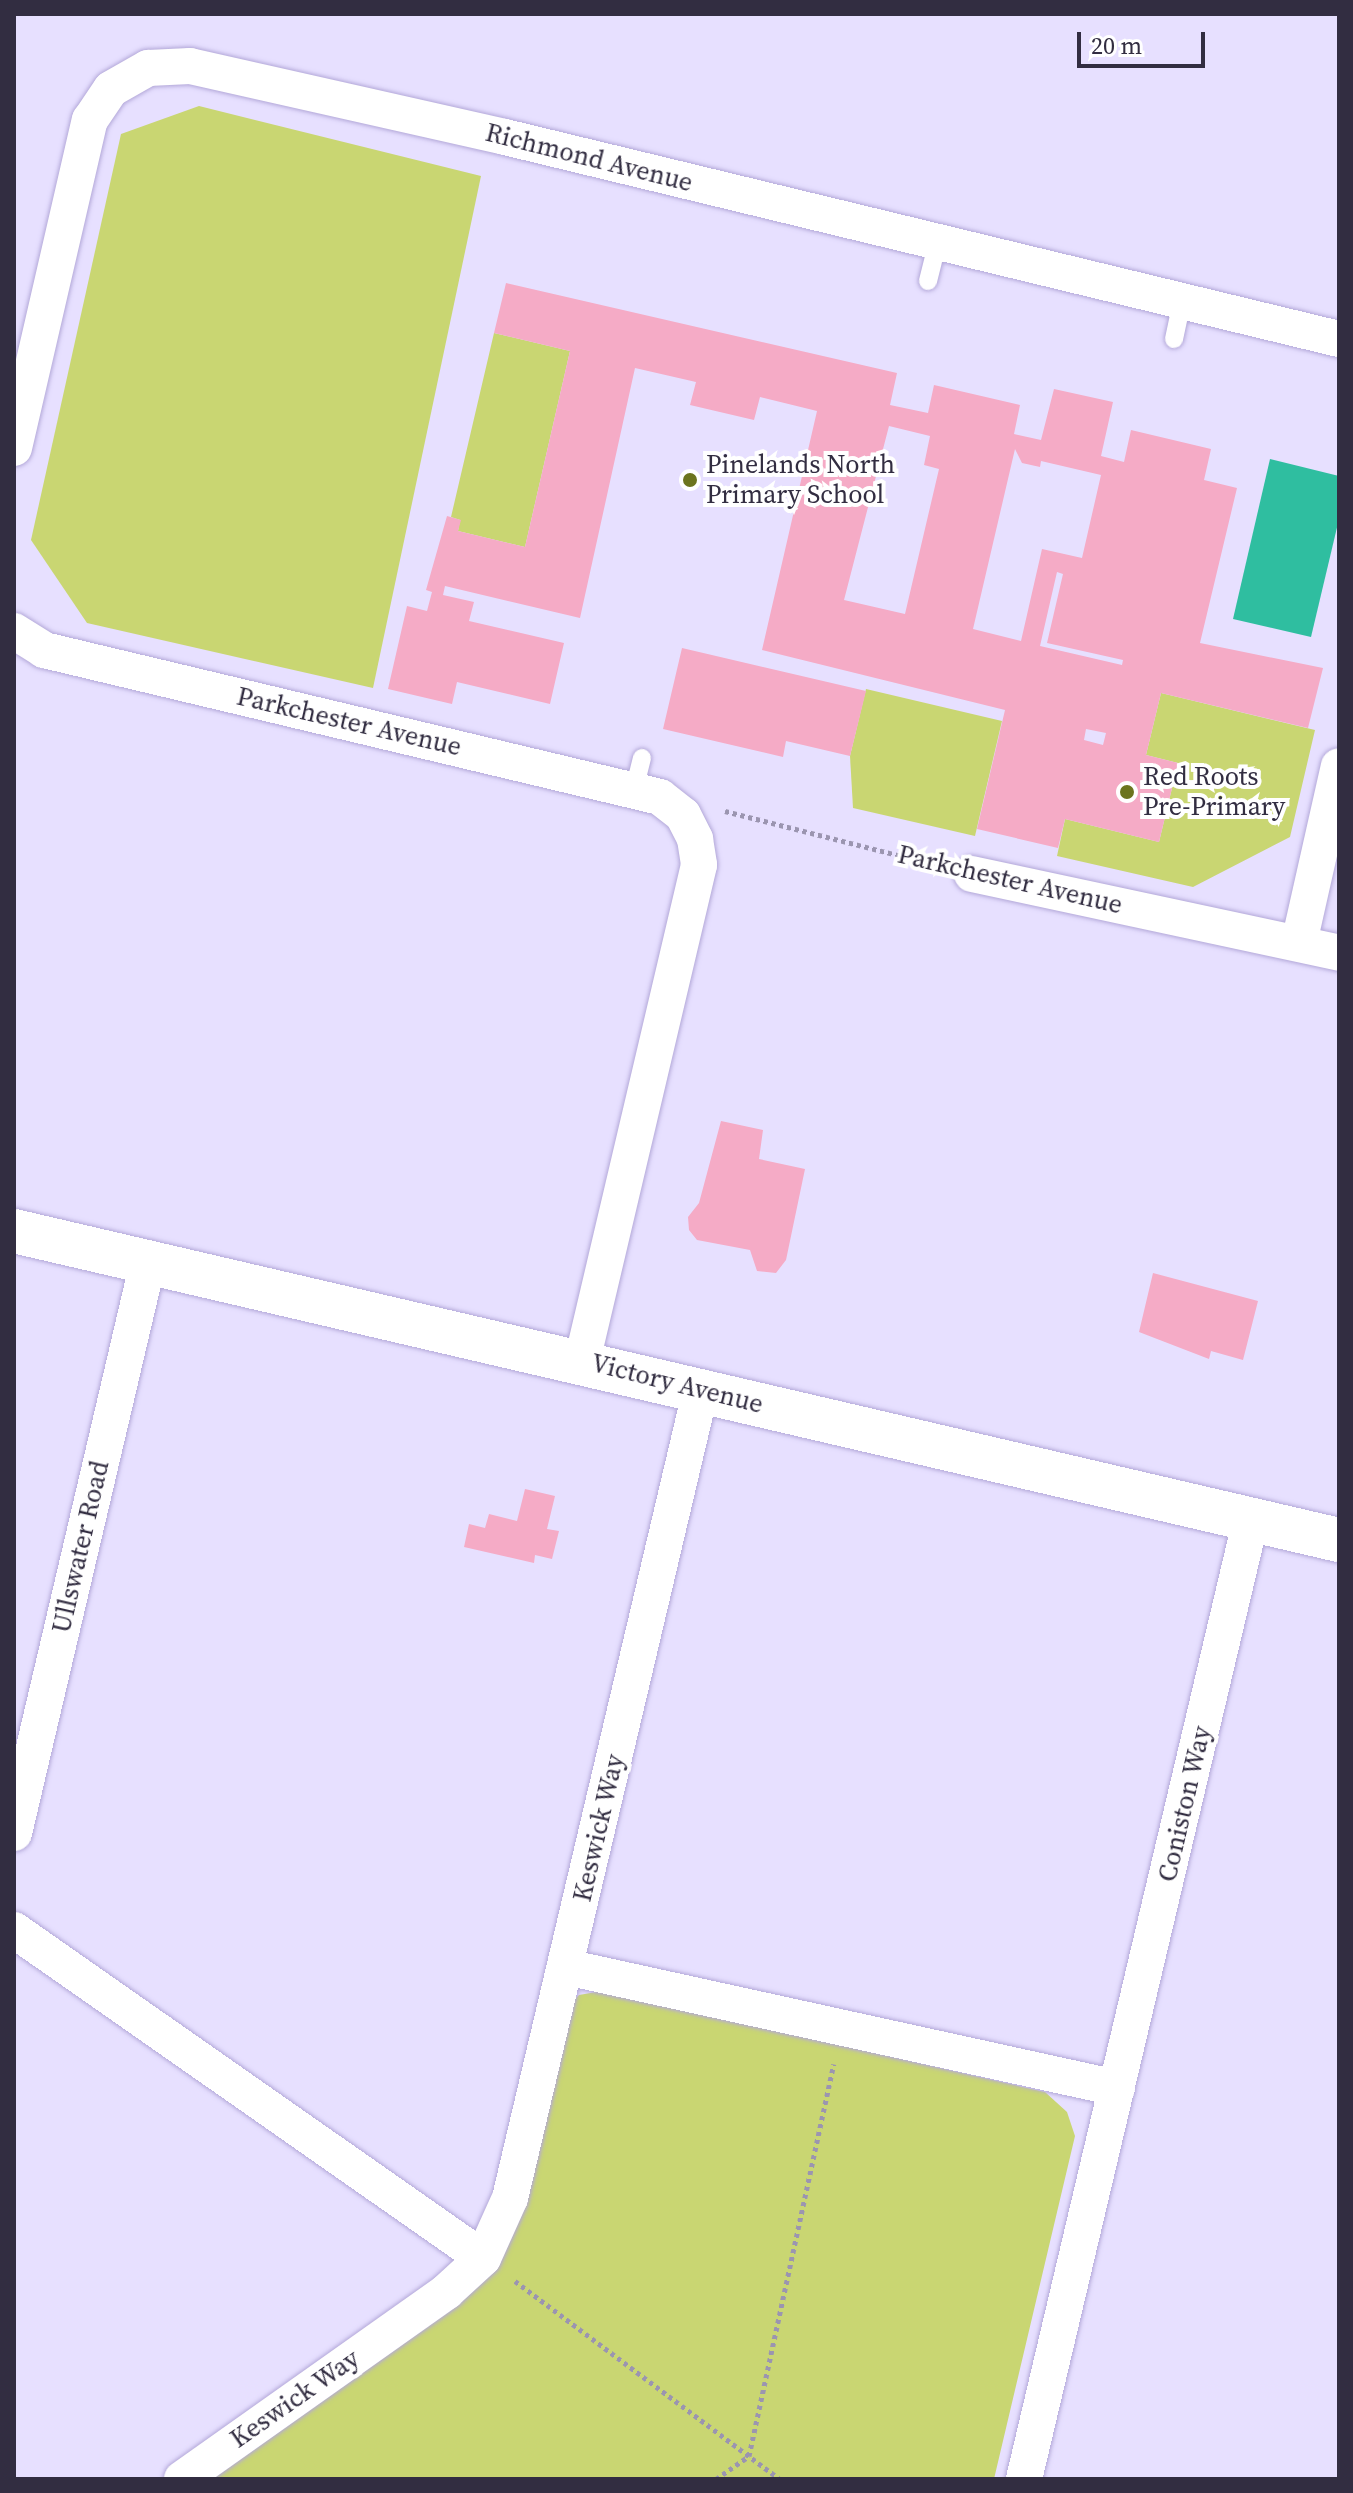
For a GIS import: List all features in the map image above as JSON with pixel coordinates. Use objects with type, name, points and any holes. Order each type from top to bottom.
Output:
[{"type":"street","name":"Richmond Avenue","points":[[28,323],[90,120],[111,89],[148,68],[190,66],[938,241],[1339,339]]},
{"type":"street","points":[[14,448],[28,323]]},
{"type":"street","name":"Parkchester Avenue","points":[[14,631],[44,650],[638,774],[683,815]]},
{"type":"street","points":[[1299,943],[1339,766]]},
{"type":"street","points":[[582,1361],[699,865],[695,839],[683,815]]},
{"type":"street","name":"Parkchester Avenue","points":[[972,874],[1339,953]]},
{"type":"street","name":"Victory Avenue","points":[[14,1231],[1339,1540]]},
{"type":"street","name":"Ullswater Road","points":[[14,1833],[148,1262]]},
{"type":"street","name":"Keswick Way","points":[[182,2479],[446,2292],[483,2258],[510,2198],[700,1393]]},
{"type":"street","name":"Coniston Way","points":[[1024,2479],[1251,1519]]},
{"type":"street","points":[[14,1930],[483,2258]]},
{"type":"street","points":[[566,1967],[1117,2088]]},
{"type":"lane","points":[[928,281],[938,241]]},
{"type":"lane","points":[[1174,339],[1182,301]]},
{"type":"path","name":"Parkchester Avenue","points":[[683,815],[727,811],[972,874]]},
{"type":"path","points":[[716,2479],[749,2456],[842,2028]]},
{"type":"path","points":[[483,2258],[780,2479]]},
{"type":"shaded area","points":[[199,106],[481,176],[373,688],[87,623],[31,540],[121,134]]},
{"type":"shaded area","points":[[494,333],[570,351],[525,547],[458,531],[460,520],[451,517]]},
{"type":"shaded area","points":[[1270,459],[1339,476],[1339,519],[1311,637],[1233,619]]},
{"type":"shaded area","points":[[866,689],[1002,721],[975,836],[853,808],[850,756]]},
{"type":"shaded area","points":[[1161,693],[1315,730],[1290,837],[1193,887],[1057,856],[1065,819],[1159,842],[1178,763],[1146,755]]},
{"type":"shaded area","points":[[602,1991],[1045,2092],[1067,2112],[1075,2136],[994,2479],[211,2479],[467,2288],[560,2014],[579,1995]]},
{"type":"building","points":[[506,283],[897,373],[890,405],[928,413],[934,385],[1020,405],[1014,434],[1041,440],[1054,389],[1113,402],[1101,456],[1124,462],[1131,430],[1211,449],[1204,480],[1237,488],[1200,643],[1323,668],[1308,728],[1161,693],[1146,755],[1178,763],[1159,842],[1065,819],[1058,848],[977,829],[1005,710],[762,650],[817,411],[760,397],[754,420],[690,405],[696,382],[635,368],[580,618],[445,586],[443,595],[474,602],[469,621],[564,643],[550,704],[457,682],[452,704],[388,689],[407,606],[427,611],[432,592],[426,590],[447,516],[461,520],[458,531],[525,547],[570,351],[494,333]],"holes":[[[889,426],[930,436],[924,465],[939,469],[905,614],[844,600]],[[1015,449],[1022,463],[1040,467],[1041,461],[1101,475],[1082,558],[1042,549],[1021,641],[973,629]],[[1057,572],[1063,574],[1047,643],[1123,660],[1122,665],[1040,646]],[[1086,729],[1106,733],[1103,745],[1084,740]]]},
{"type":"building","points":[[682,648],[866,691],[850,756],[786,741],[783,757],[663,729]]},
{"type":"building","points":[[721,1121],[763,1130],[759,1159],[805,1169],[786,1260],[776,1273],[757,1271],[750,1250],[697,1240],[689,1230],[688,1217],[699,1203]]},
{"type":"building","points":[[1153,1273],[1258,1301],[1243,1360],[1211,1351],[1209,1359],[1139,1332]]},
{"type":"building","points":[[525,1489],[555,1496],[547,1529],[559,1531],[552,1559],[535,1555],[534,1563],[464,1547],[469,1524],[485,1528],[489,1514],[517,1521]]},
{"type":"place","name":"Pinelands North Primary School","points":[[690,480]]},
{"type":"place","name":"Red Roots Pre-Primary","points":[[1127,792]]}]
